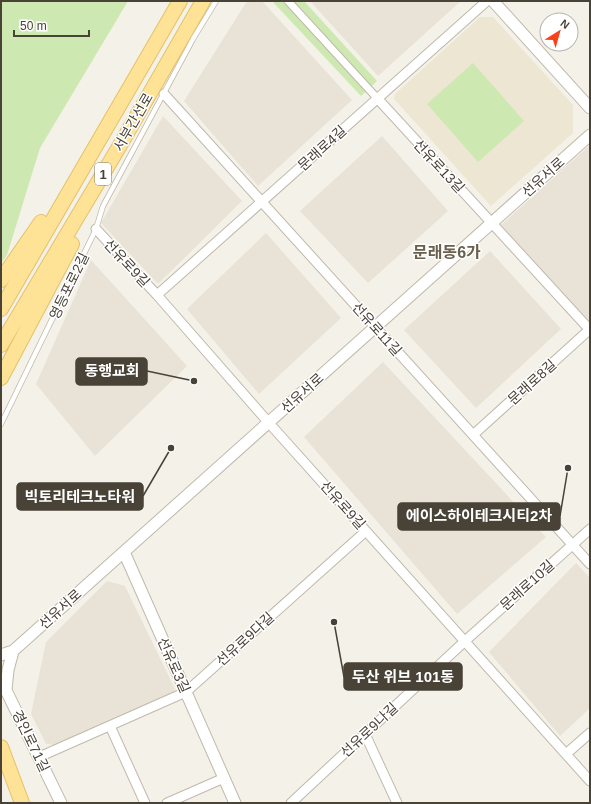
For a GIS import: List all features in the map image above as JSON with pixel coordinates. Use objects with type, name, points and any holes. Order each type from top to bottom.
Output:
[{"type":"main road","name":"서부간선로","points":[[1,309],[180,1]]},
{"type":"main road","name":"서부간선로","points":[[1,345],[203,1]]},
{"type":"main road","name":"1","points":[[1,280],[101,136]]},
{"type":"main road","name":"1","points":[[1,378],[70,247],[119,146]]},
{"type":"main road","points":[[1,747],[22,803]]},
{"type":"street","name":"선유로13길","points":[[288,1],[590,329]]},
{"type":"street","name":"문래로4길","points":[[157,295],[487,1]]},
{"type":"street","points":[[493,1],[590,108]]},
{"type":"street","name":"선유로11길","points":[[164,94],[590,564]]},
{"type":"street","name":"선유서로","points":[[1,654],[13,651],[590,135]]},
{"type":"street","name":"선유로9길","points":[[96,229],[157,295],[269,423],[590,781]]},
{"type":"street","name":"문래로8길","points":[[473,435],[590,329]]},
{"type":"street","name":"문래로10길","points":[[465,641],[590,529]]},
{"type":"street","name":"선유로9다길","points":[[39,757],[186,692],[366,531]]},
{"type":"street","name":"선유로3길","points":[[124,552],[235,803]]},
{"type":"street","name":"선유로9나길","points":[[291,803],[465,641]]},
{"type":"street","points":[[6,690],[8,670],[13,651]]},
{"type":"street","name":"경인로71길","points":[[1,680],[61,803]]},
{"type":"street","points":[[110,726],[145,803]]},
{"type":"street","points":[[566,754],[590,733]]},
{"type":"street","points":[[365,734],[397,803]]},
{"type":"street","points":[[167,803],[224,778]]},
{"type":"lane","name":"영등포로2길","points":[[1,424],[96,229],[103,206],[216,1]]},
{"type":"shaded area","points":[[247,1],[262,1],[352,100],[258,186],[184,101]]},
{"type":"shaded area","points":[[310,1],[461,1],[378,76]]},
{"type":"shaded area","points":[[480,17],[493,17],[573,105],[573,133],[491,206],[394,99],[395,94]]},
{"type":"shaded area","points":[[163,116],[242,201],[158,284],[101,223]]},
{"type":"shaded area","points":[[382,136],[448,211],[368,283],[300,211]]},
{"type":"shaded area","points":[[590,145],[590,318],[587,321],[501,225]]},
{"type":"shaded area","points":[[266,233],[341,318],[259,394],[187,309]]},
{"type":"shaded area","points":[[490,251],[561,329],[476,408],[404,330]]},
{"type":"shaded area","points":[[91,260],[187,366],[95,456],[36,384]]},
{"type":"shaded area","points":[[383,362],[546,537],[457,614],[304,437]]},
{"type":"shaded area","points":[[576,563],[590,578],[590,708],[560,736],[489,652]]},
{"type":"shaded area","points":[[107,581],[125,586],[175,689],[174,694],[56,745],[46,744],[31,714],[46,642]]},
{"type":"green space","points":[[1,1],[128,1],[40,148],[7,255],[1,263]]},
{"type":"green space","points":[[272,1],[304,1],[377,81],[361,96]]},
{"type":"green space","points":[[473,63],[524,121],[478,162],[427,104]]},
{"type":"place","name":"동행교회","points":[[194,381]]},
{"type":"place","name":"빅토리테크노타워","points":[[171,448]]},
{"type":"place","name":"에이스하이테크시티2차","points":[[568,468]]},
{"type":"place","name":"두산 위브 101동","points":[[334,622]]},
{"type":"district","name":"문래동6가","points":[[447,252]]}]
